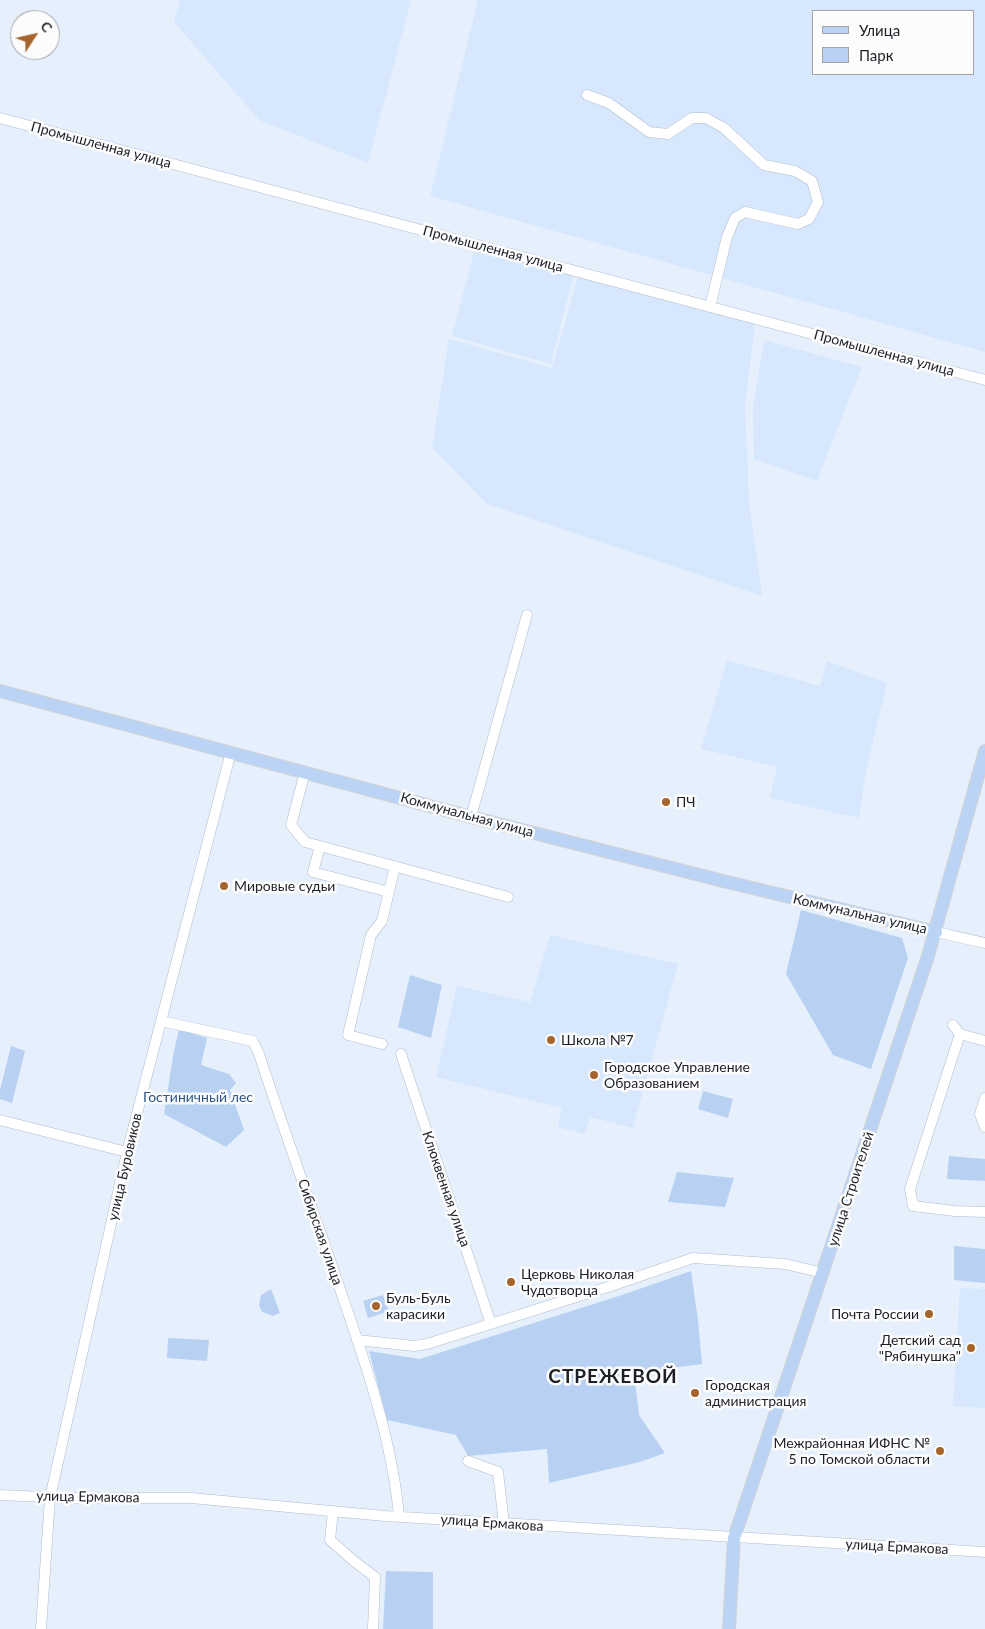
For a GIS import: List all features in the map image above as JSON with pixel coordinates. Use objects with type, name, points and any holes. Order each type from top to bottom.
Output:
[{"type":"main road","name":"Коммунальная улица","points":[[0,691],[731,883],[936,932]]},
{"type":"main road","name":"улица Строителей","points":[[729,1629],[734,1538],[936,932],[985,751]]},
{"type":"street","points":[[587,95],[609,103],[649,132],[656,134],[668,134],[692,118],[706,118],[724,128],[764,165],[795,171],[812,180],[818,202],[809,220],[798,224],[745,212],[735,218],[726,237],[710,307]]},
{"type":"street","name":"Промышленная улица","points":[[0,118],[985,380]]},
{"type":"street","points":[[471,816],[527,615]]},
{"type":"street","name":"улица Буровиков","points":[[41,1629],[50,1498],[127,1152],[231,752]]},
{"type":"street","points":[[305,772],[291,825],[305,842],[508,897]]},
{"type":"street","points":[[320,846],[313,872],[389,892]]},
{"type":"street","points":[[382,1044],[348,1035],[371,935],[382,921],[395,866]]},
{"type":"street","points":[[936,932],[985,943]]},
{"type":"street","name":"Сибирская улица","points":[[161,1020],[253,1041],[357,1340],[384,1425],[399,1516]]},
{"type":"street","points":[[953,1025],[960,1034],[985,1041]]},
{"type":"street","points":[[960,1034],[910,1188],[913,1206],[985,1212]]},
{"type":"street","name":"Клюквенная улица","points":[[401,1054],[491,1324]]},
{"type":"street","points":[[985,1098],[980,1114],[985,1127]]},
{"type":"street","points":[[0,1120],[127,1152]]},
{"type":"street","points":[[357,1340],[414,1346],[427,1344],[693,1258],[785,1264],[823,1273]]},
{"type":"street","points":[[468,1461],[498,1472],[504,1524]]},
{"type":"street","name":"улица Ермакова","points":[[0,1495],[50,1498],[191,1498],[504,1524],[985,1552]]},
{"type":"street","points":[[332,1511],[330,1540],[375,1577],[373,1629]]},
{"type":"shaded area","points":[[180,0],[411,0],[368,163],[259,120],[174,22]]},
{"type":"shaded area","points":[[478,0],[985,0],[985,352],[430,196]]},
{"type":"shaded area","points":[[475,248],[573,276],[551,364],[452,336]]},
{"type":"shaded area","points":[[578,277],[755,324],[745,407],[749,501],[762,596],[487,504],[432,448],[449,339],[552,368]]},
{"type":"shaded area","points":[[764,340],[862,367],[817,481],[754,459],[753,407]]},
{"type":"shaded area","points":[[727,660],[820,686],[827,661],[887,683],[866,771],[859,818],[770,798],[777,767],[701,749]]},
{"type":"shaded area","name":"Школа №7","points":[[550,935],[678,964],[633,1128],[590,1117],[585,1134],[558,1127],[562,1108],[436,1077],[457,986],[530,1002]]},
{"type":"shaded area","name":"Детский сад \"Рябинушка\"","points":[[960,1288],[985,1289],[985,1408],[953,1406]]},
{"type":"green space","points":[[801,910],[902,938],[908,958],[871,1069],[833,1055],[786,974]]},
{"type":"green space","points":[[410,975],[442,985],[431,1038],[398,1027]]},
{"type":"green space","name":"Гостиничный лес","points":[[179,1029],[207,1038],[201,1065],[229,1074],[236,1083],[230,1090],[244,1130],[226,1147],[164,1114]]},
{"type":"green space","points":[[11,1046],[25,1051],[12,1103],[0,1099],[0,1090]]},
{"type":"green space","points":[[703,1091],[733,1099],[728,1118],[698,1109]]},
{"type":"green space","points":[[949,1156],[985,1159],[985,1181],[947,1179]]},
{"type":"green space","points":[[677,1172],[734,1178],[725,1207],[668,1202]]},
{"type":"green space","points":[[954,1246],[985,1249],[985,1283],[954,1280]]},
{"type":"green space","points":[[691,1271],[702,1364],[634,1373],[639,1415],[665,1453],[640,1462],[549,1483],[547,1449],[468,1456],[456,1435],[387,1420],[369,1351],[420,1359],[622,1295]]},
{"type":"green space","points":[[271,1289],[280,1313],[273,1316],[262,1312],[259,1305],[261,1295]]},
{"type":"green space","name":"Буль-Буль карасики","points":[[383,1295],[389,1311],[368,1318],[363,1301]]},
{"type":"green space","points":[[168,1338],[209,1340],[207,1361],[167,1358]]},
{"type":"green space","points":[[386,1571],[433,1572],[433,1629],[383,1629]]},
{"type":"place","name":"ПЧ","points":[[666,802]]},
{"type":"place","name":"Мировые судьи","points":[[224,886]]},
{"type":"place","name":"Школа №7","points":[[551,1040]]},
{"type":"place","name":"Городское Управление Образованием","points":[[594,1075]]},
{"type":"place","name":"Церковь Николая Чудотворца","points":[[511,1282]]},
{"type":"place","name":"Буль-Буль карасики","points":[[376,1306]]},
{"type":"place","name":"Почта России","points":[[929,1314]]},
{"type":"place","name":"Детский сад \"Рябинушка\"","points":[[971,1348]]},
{"type":"place","name":"Городская администрация","points":[[695,1393]]},
{"type":"place","name":"Межрайонная ИФНС № 5 по Томской области","points":[[940,1451]]},
{"type":"district","name":"СТРЕЖЕВОЙ","points":[[613,1377]]}]
